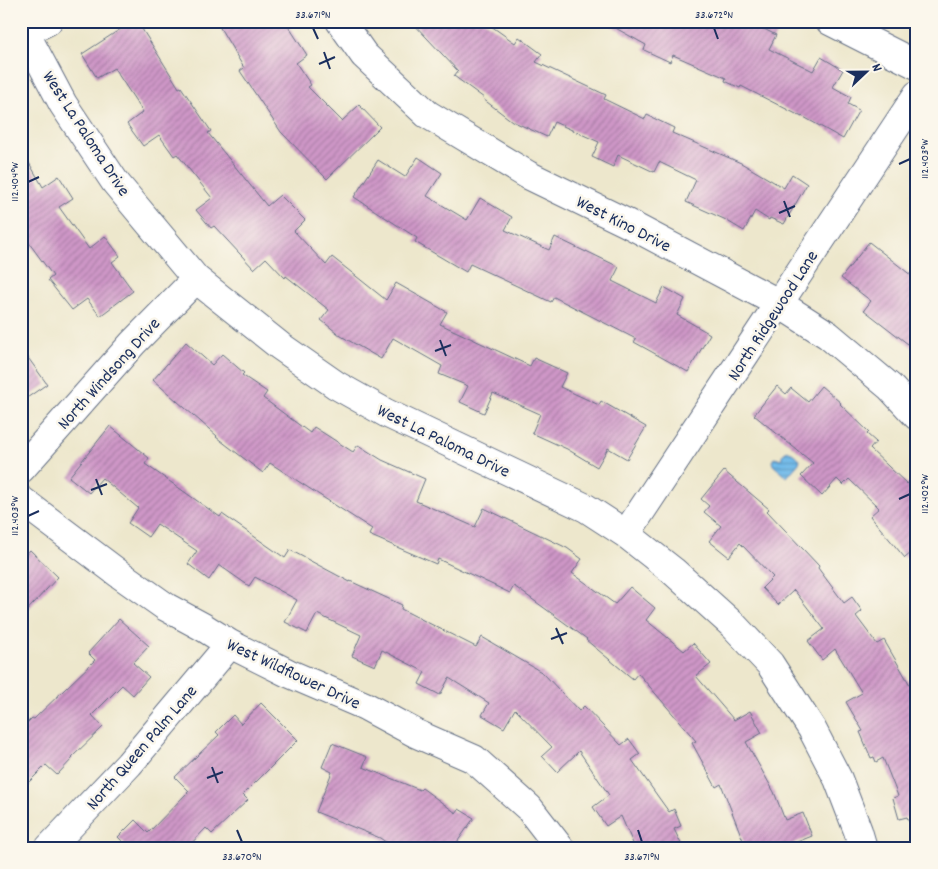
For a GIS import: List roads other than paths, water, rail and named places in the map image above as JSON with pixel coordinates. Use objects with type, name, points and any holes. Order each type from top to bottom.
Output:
[{"type":"street","name":"West Kino Drive","points":[[340,21],[364,55],[427,114],[528,175],[627,223],[778,303],[828,335],[890,388],[917,416]]},
{"type":"street","points":[[830,21],[917,65]]},
{"type":"street","name":"West La Paloma Drive","points":[[31,26],[63,104],[115,182],[196,279],[280,346],[336,385],[386,413],[586,508],[626,534],[673,571],[734,626],[770,664],[812,729],[838,779],[863,848]]},
{"type":"street","name":"North Ridgewood Lane","points":[[626,534],[917,95]]},
{"type":"street","name":"North Windsong Drive","points":[[21,469],[133,344],[196,279]]},
{"type":"street","name":"West Wildflower Drive","points":[[21,500],[118,573],[166,606],[230,644],[288,673],[365,706],[417,734],[474,759],[530,808],[560,848]]},
{"type":"street","name":"North Queen Palm Lane","points":[[49,848],[128,764],[230,644]]},
{"type":"water","points":[[788,450],[800,459],[799,463],[787,477],[773,465],[772,461],[774,458],[782,458],[782,455]]}]
